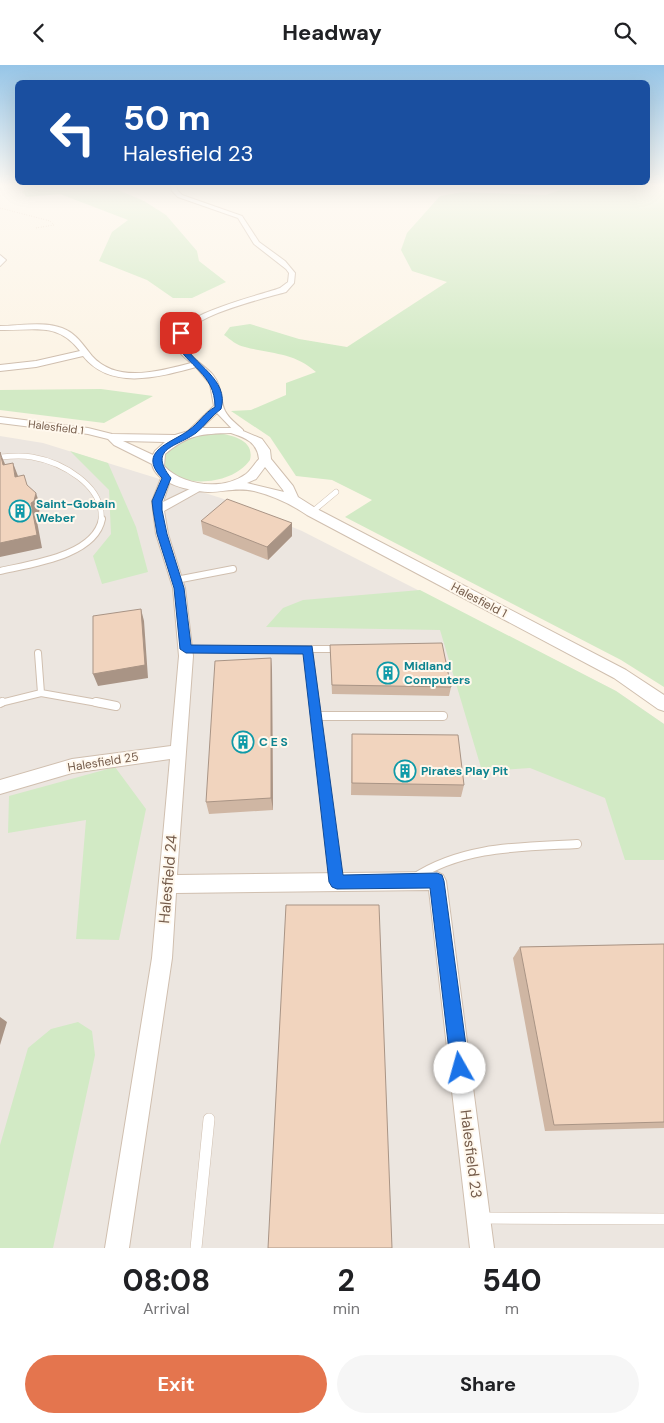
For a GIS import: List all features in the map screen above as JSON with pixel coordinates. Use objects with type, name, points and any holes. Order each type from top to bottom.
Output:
[{"type":"street","points":[[240,432],[218,408],[218,397],[214,384],[185,353],[179,341],[187,325],[206,315],[283,290],[291,283],[292,273],[282,259],[255,241]]},
{"type":"street","points":[[0,257],[3,260],[0,264]]},
{"type":"street","points":[[0,328],[42,327],[61,330],[70,335],[84,353],[101,369],[120,375],[160,373],[198,365]]},
{"type":"street","points":[[0,368],[36,364],[84,353]]},
{"type":"street","points":[[191,433],[209,414],[218,408]]},
{"type":"street","name":"Halesfield 1","points":[[0,421],[79,430],[112,437],[176,439]]},
{"type":"street","name":"Halesfield 1","points":[[112,437],[118,443],[157,462],[162,449],[176,439],[191,433],[216,429],[240,432],[262,445],[265,459],[289,489],[292,499]]},
{"type":"street","name":"Halesfield 1","points":[[233,484],[254,474],[265,459]]},
{"type":"street","points":[[157,462],[159,471],[166,478]]},
{"type":"street","name":"Halesfield 1","points":[[166,478],[184,486],[200,488],[233,484],[257,488],[292,499],[312,512],[620,674],[664,704]]},
{"type":"street","name":"Halesfield 24","points":[[117,1248],[162,959],[186,649],[179,588],[162,534],[158,510],[157,501],[166,478]]},
{"type":"street","points":[[158,510],[181,496],[200,488]]},
{"type":"street","name":"Halesfield 25","points":[[0,787],[72,766],[179,751]]},
{"type":"street","name":"Halesfield 23","points":[[168,884],[437,881],[482,1248]]},
{"type":"lane","points":[[0,457],[25,456],[68,469],[81,477],[92,489],[102,514],[100,527],[91,540],[75,550],[0,571]]},
{"type":"lane","points":[[312,512],[336,492]]},
{"type":"lane","points":[[176,581],[233,569]]},
{"type":"lane","points":[[186,649],[347,649]]},
{"type":"lane","points":[[308,649],[337,882]]},
{"type":"lane","points":[[38,653],[40,693]]},
{"type":"lane","points":[[0,703],[40,693],[116,706]]},
{"type":"lane","points":[[317,716],[443,716]]},
{"type":"lane","points":[[410,881],[426,868],[453,856],[476,852],[576,844]]},
{"type":"lane","points":[[196,1248],[210,1119]]},
{"type":"lane","points":[[479,1218],[664,1219]]},
{"type":"shaded area","points":[[0,436],[43,443],[221,498],[302,531],[616,691],[664,724],[664,1248],[0,1248]]},
{"type":"green space","points":[[108,241],[189,241],[197,251],[199,261],[226,282],[192,298],[173,298],[147,280],[99,261]]},
{"type":"green space","points":[[404,241],[664,241],[664,687],[621,660],[345,517],[372,500],[332,480],[296,476],[270,437],[231,411],[251,410],[286,395],[286,383],[316,372],[308,365],[291,357],[239,345],[224,335],[230,327],[250,324],[299,339],[347,347],[447,282],[412,271],[401,250]]},
{"type":"green space","points":[[101,389],[153,396],[104,423],[0,410],[0,390]]},
{"type":"green space","points":[[217,433],[235,437],[246,443],[251,453],[250,460],[244,467],[228,477],[198,481],[178,477],[163,466],[164,453],[184,437]]},
{"type":"green space","points":[[70,451],[108,463],[136,527],[148,572],[102,584],[93,556],[111,534],[109,490]]},
{"type":"green space","points":[[420,590],[616,691],[664,724],[664,860],[625,860],[605,798],[530,768],[482,771],[440,630],[266,627],[283,608],[303,600]]},
{"type":"green space","points":[[115,767],[146,809],[119,940],[76,939],[86,820],[8,833],[9,796]]},
{"type":"green space","points":[[78,1022],[92,1031],[95,1055],[53,1248],[0,1248],[0,1145],[28,1048],[51,1029]]},
{"type":"building","name":"Saint-Gobain Weber","points":[[0,452],[3,465],[13,463],[15,477],[24,475],[27,485],[36,493],[34,501],[31,503],[37,535],[0,543]]},
{"type":"building","points":[[227,499],[292,523],[267,547],[201,521]]},
{"type":"building","points":[[141,609],[145,665],[93,674],[93,616]]},
{"type":"building","name":"Midland Computers","points":[[442,643],[451,687],[332,685],[330,645]]},
{"type":"building","name":"C E S","points":[[271,658],[271,798],[206,802],[215,661]]},
{"type":"building","name":"Pirates Play Pit","points":[[352,734],[458,735],[464,785],[352,783]]},
{"type":"building","points":[[286,905],[379,905],[392,1248],[268,1248]]},
{"type":"building","points":[[664,944],[664,1122],[554,1125],[520,947]]},
{"type":"place","name":"Saint-Gobain Weber","points":[[20,511]]},
{"type":"place","name":"Midland Computers","points":[[388,673]]},
{"type":"place","name":"C E S","points":[[243,742]]},
{"type":"place","name":"Pirates Play Pit","points":[[405,771]]},
{"type":"route","points":[[181,333],[179,341],[182,348],[210,377],[218,397],[218,408],[209,414],[191,433],[183,435],[166,445],[159,453],[157,462],[159,471],[166,478],[157,501],[158,510],[162,534],[179,588],[186,649],[308,649],[337,882],[437,881],[460,1068]]}]
